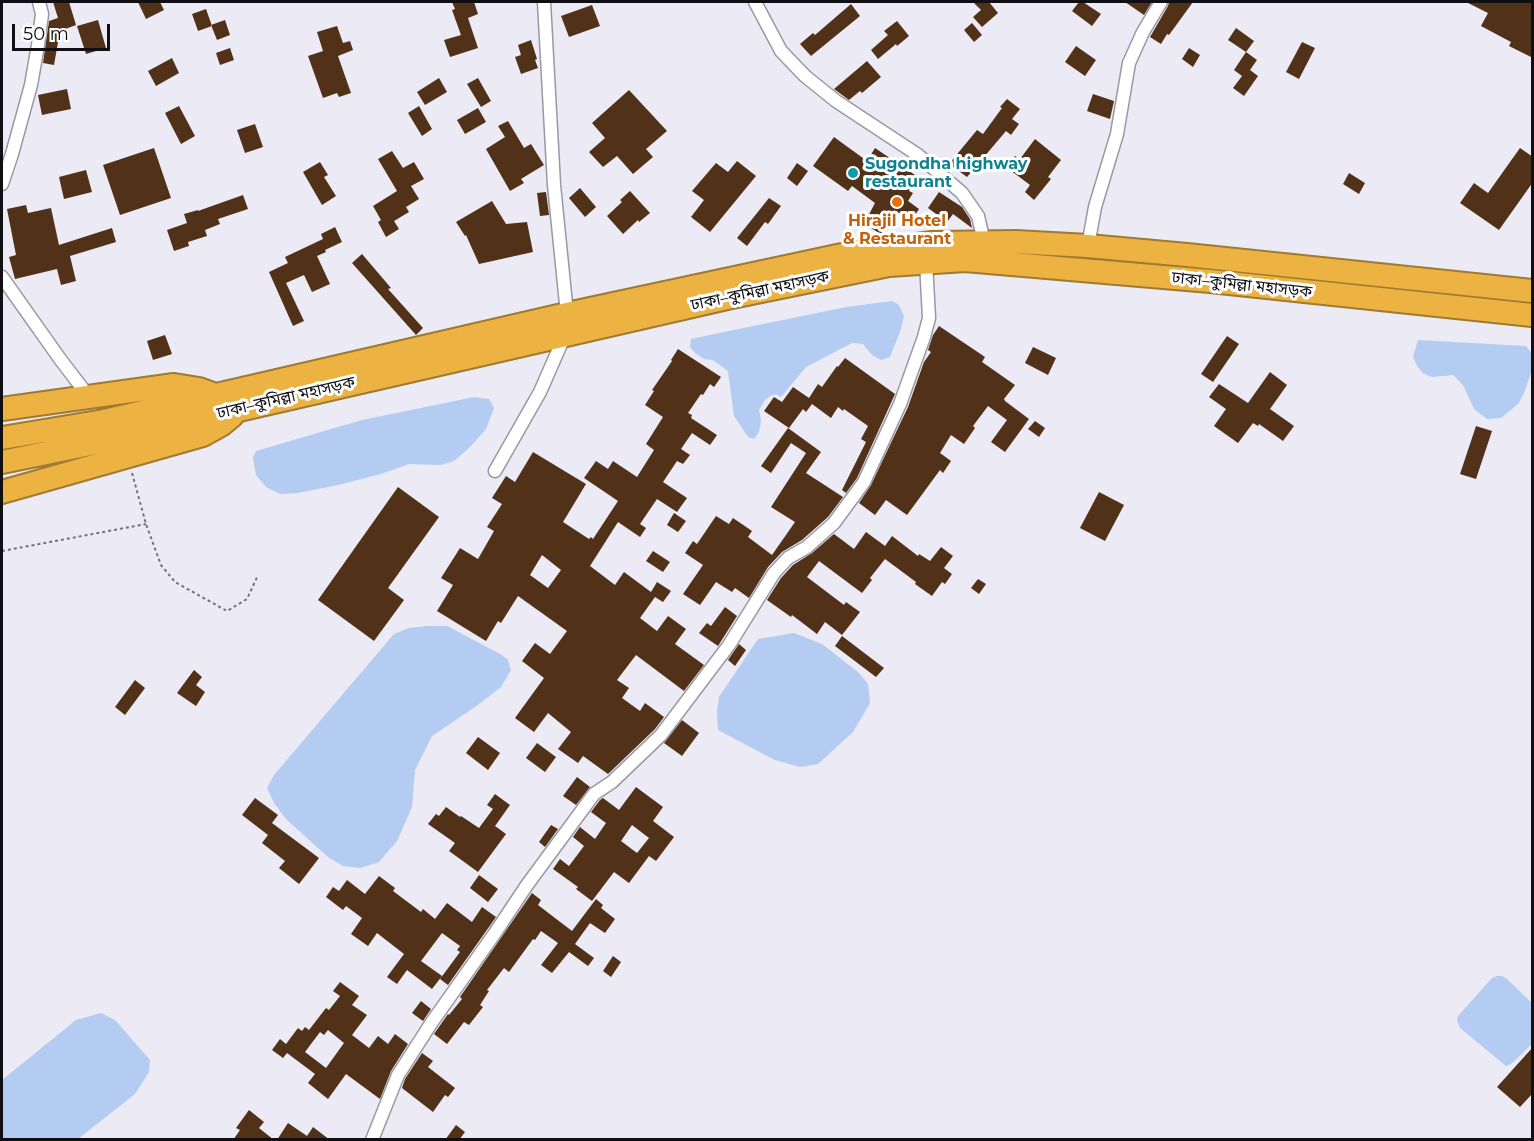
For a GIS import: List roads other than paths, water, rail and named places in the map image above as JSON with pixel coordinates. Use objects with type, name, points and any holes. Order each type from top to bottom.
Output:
[{"type":"highway","name":"ঢাকা–কুমিল্লা মহাসড়ক","points":[[2,462],[240,409],[842,255],[932,243],[1016,242],[1088,246],[1533,291]]},
{"type":"highway","name":"ঢাকা–কুমিল্লা মহাসড়ক","points":[[2,438],[104,421],[215,395],[567,324],[727,298],[889,265],[926,262],[965,260],[1040,266],[1210,281],[1533,315]]},
{"type":"highway","points":[[2,409],[174,385],[187,386],[215,395]]},
{"type":"highway","points":[[2,492],[203,435],[221,425],[240,409]]},
{"type":"street","points":[[2,184],[31,85],[42,14],[39,2]]},
{"type":"street","points":[[495,471],[540,392],[567,324],[554,185],[544,2]]},
{"type":"street","points":[[755,2],[781,51],[805,76],[836,101],[918,155],[962,193],[978,216],[984,242]]},
{"type":"street","points":[[1088,246],[1095,207],[1117,134],[1129,63],[1143,32],[1161,2]]},
{"type":"street","points":[[372,1140],[398,1075],[426,1031],[527,885],[594,794],[612,782],[661,735],[729,645],[774,573],[788,558],[807,547],[834,523],[864,482],[900,404],[924,337],[929,318],[926,262]]},
{"type":"street","points":[[2,277],[89,397]]},
{"type":"water","points":[[892,301],[899,305],[904,316],[890,357],[881,360],[872,355],[863,344],[852,343],[806,367],[781,397],[776,394],[765,400],[759,410],[761,421],[759,432],[754,439],[748,437],[734,416],[728,371],[713,360],[704,359],[690,347],[691,339],[846,307]]},
{"type":"water","points":[[1418,340],[1526,346],[1532,354],[1532,370],[1518,404],[1501,418],[1487,419],[1474,409],[1463,385],[1453,375],[1432,377],[1423,373],[1413,357]]},
{"type":"water","points":[[474,397],[489,399],[494,408],[486,429],[454,461],[441,465],[409,464],[381,474],[298,493],[280,494],[266,487],[256,475],[253,458],[256,451],[362,420]]},
{"type":"water","points":[[447,626],[500,654],[508,660],[511,670],[501,687],[432,736],[415,770],[412,807],[397,841],[379,862],[360,868],[343,866],[328,857],[286,819],[274,803],[267,788],[274,775],[394,634],[409,628]]},
{"type":"water","points":[[794,633],[822,644],[859,673],[868,684],[870,703],[853,732],[818,764],[800,767],[775,760],[718,730],[717,712],[719,697],[758,639]]},
{"type":"water","points":[[1497,976],[1507,979],[1532,1003],[1532,1044],[1506,1066],[1460,1028],[1457,1020],[1492,978]]},
{"type":"water","points":[[101,1013],[115,1020],[150,1060],[149,1072],[135,1094],[78,1139],[2,1139],[2,1080],[76,1020]]},
{"type":"place","name":"Sugondha highway restaurant","points":[[853,173]]},
{"type":"place","name":"Hirajil Hotel & Restaurant","points":[[897,202]]}]
